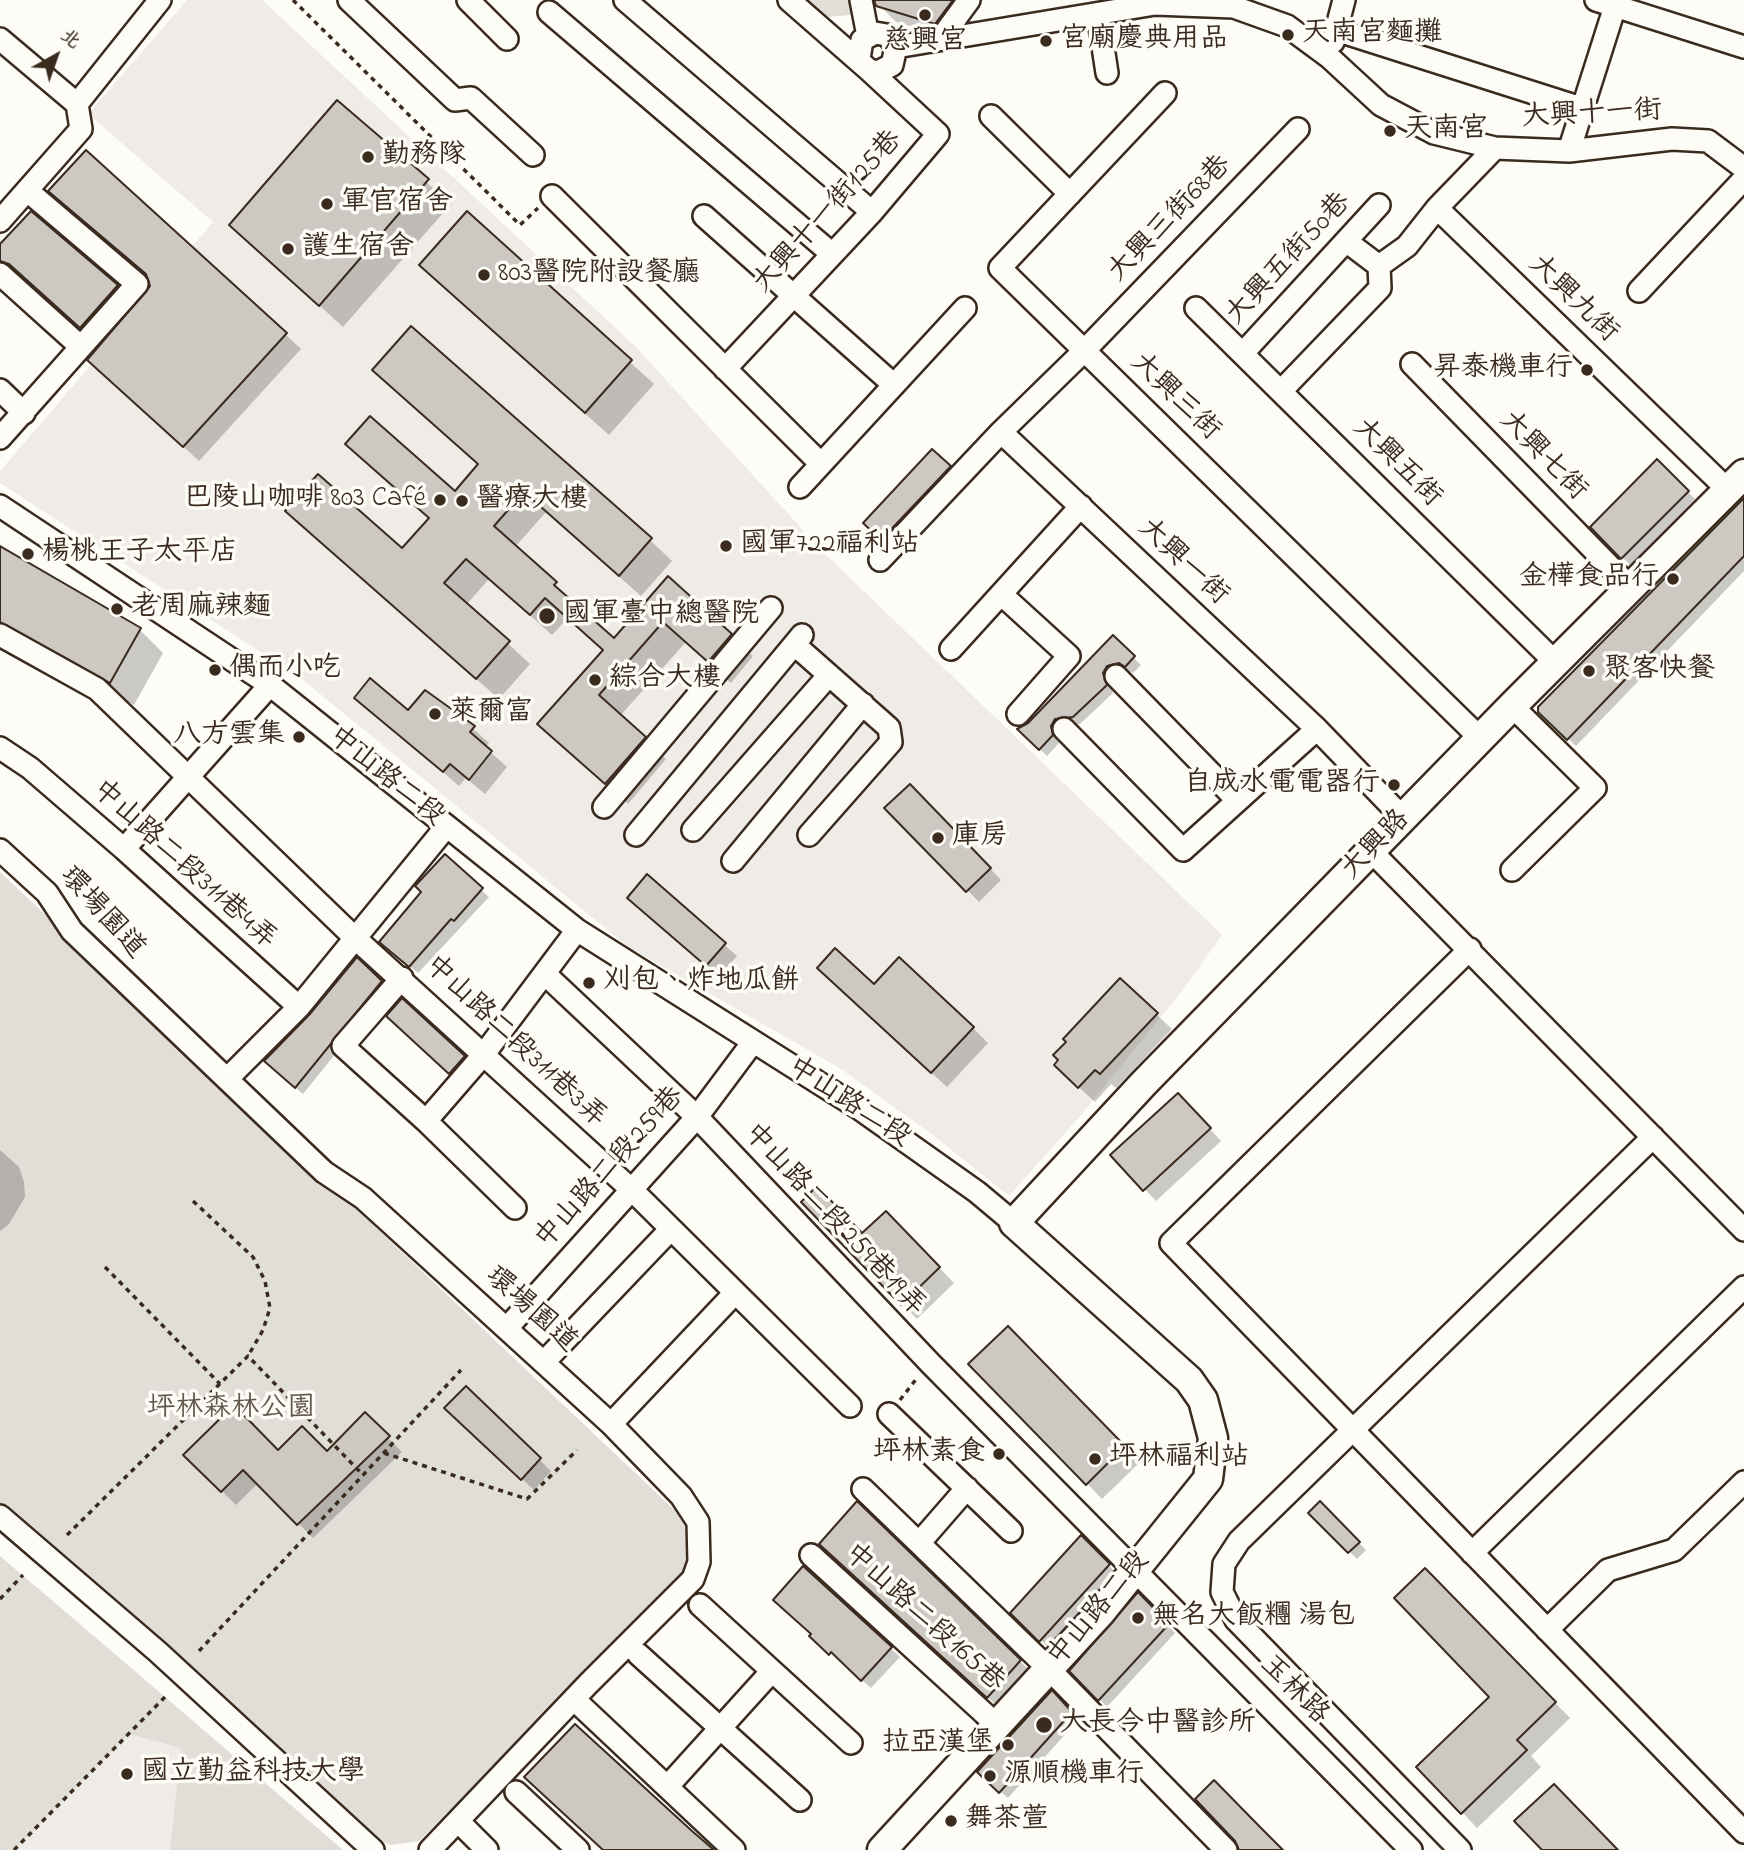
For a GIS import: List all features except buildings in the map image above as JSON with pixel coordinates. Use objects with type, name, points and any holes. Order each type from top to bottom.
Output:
[{"type":"main road","name":"大興路","points":[[1014,1223],[1144,1083],[1480,738],[1632,589],[1736,482]]},
{"type":"main road","name":"中山路二段","points":[[882,1850],[1050,1670],[1208,1479],[1213,1437],[1203,1400],[1189,1380],[1014,1223]]},
{"type":"street","points":[[77,104],[160,0]]},
{"type":"street","points":[[349,0],[455,100],[471,98],[533,155]]},
{"type":"street","points":[[468,0],[507,39]]},
{"type":"street","points":[[625,0],[872,212]]},
{"type":"street","points":[[789,0],[864,64],[878,72],[892,65],[896,47],[887,36],[868,36],[860,45],[864,64]]},
{"type":"street","points":[[861,0],[868,36]]},
{"type":"street","points":[[942,37],[970,0]]},
{"type":"street","points":[[1329,57],[1344,0]]},
{"type":"street","points":[[1569,151],[1609,2],[1744,47]]},
{"type":"street","name":"大興十一街","points":[[896,47],[942,37],[1155,4],[1234,7],[1287,26],[1329,57],[1381,106],[1434,133],[1494,148],[1569,151],[1672,139],[1708,141],[1744,168]]},
{"type":"street","points":[[549,12],[832,254]]},
{"type":"street","points":[[1098,14],[1107,73]]},
{"type":"street","points":[[1336,30],[1581,108]]},
{"type":"street","points":[[0,220],[81,129],[77,104],[3,47]]},
{"type":"street","name":"大興十一街125巷","points":[[725,369],[872,212],[938,134],[864,64]]},
{"type":"street","name":"大興三街","points":[[1165,93],[1000,268],[1480,738]]},
{"type":"street","points":[[991,116],[1070,194]]},
{"type":"street","name":"大興三街68巷","points":[[1085,350],[1298,129]]},
{"type":"street","points":[[1379,266],[1408,246],[1437,208],[1494,148]]},
{"type":"street","points":[[1639,291],[1744,179]]},
{"type":"street","points":[[552,196],[821,464]]},
{"type":"street","points":[[0,439],[137,284],[36,198]]},
{"type":"street","name":"大興五街50巷","points":[[1243,353],[1379,205]]},
{"type":"street","name":"大興九街","points":[[1437,208],[1736,482]]},
{"type":"street","points":[[704,216],[894,385]]},
{"type":"street","points":[[1346,241],[1379,266]]},
{"type":"street","points":[[1281,391],[1380,288],[1379,266]]},
{"type":"street","points":[[0,274],[81,347]]},
{"type":"street","name":"大興五街","points":[[1196,307],[1555,662]]},
{"type":"street","points":[[800,487],[965,308]]},
{"type":"street","points":[[880,560],[1001,432],[1085,350]]},
{"type":"street","name":"大興七街","points":[[1412,364],[1632,589]]},
{"type":"street","points":[[0,390],[24,413]]},
{"type":"street","name":"大興一街","points":[[1001,432],[1317,729],[1404,819]]},
{"type":"street","name":"中山路二段","points":[[0,506],[270,685],[577,930],[857,1108],[977,1192],[1014,1223]]},
{"type":"street","points":[[951,649],[1081,506]]},
{"type":"street","points":[[1001,594],[1069,656],[1018,715]]},
{"type":"street","points":[[604,807],[771,608]]},
{"type":"street","name":"中山路二段311巷3弄","points":[[0,635],[97,689],[186,778],[355,938],[633,1191],[850,1406]]},
{"type":"street","points":[[636,835],[799,639],[829,675],[890,728],[891,742],[809,835]]},
{"type":"street","points":[[693,831],[829,675]]},
{"type":"street","points":[[1116,676],[1237,800]]},
{"type":"street","points":[[124,849],[270,685]]},
{"type":"street","points":[[733,860],[863,704]]},
{"type":"street","points":[[1512,706],[1595,788],[1512,870]]},
{"type":"street","points":[[1064,729],[1183,850],[1317,729]]},
{"type":"street","name":"中山路二段311巷4弄","points":[[0,748],[30,768],[124,849],[299,1007]]},
{"type":"street","points":[[227,1079],[299,1007],[446,827]]},
{"type":"street","name":"環場園道","points":[[0,850],[47,893],[72,931],[324,1172],[363,1198],[611,1424],[681,1496],[698,1522],[699,1562],[693,1579],[588,1684],[430,1850]]},
{"type":"street","points":[[1371,852],[1744,1230]]},
{"type":"street","points":[[426,1121],[485,1054],[577,930]]},
{"type":"street","points":[[1469,949],[1171,1243],[1744,1832]]},
{"type":"street","name":"中山路二段259巷19弄","points":[[546,975],[697,1117],[930,1363],[1134,1571]]},
{"type":"street","points":[[402,978],[343,1046],[426,1121],[515,1208]]},
{"type":"street","name":"中山路二段259巷","points":[[507,1328],[697,1117],[753,1042]]},
{"type":"street","points":[[1460,1850],[1236,1620],[1222,1592],[1224,1564],[1239,1541],[1653,1137]]},
{"type":"street","points":[[544,1362],[671,1229]]},
{"type":"street","points":[[1472,1553],[1744,1287]]},
{"type":"street","points":[[611,1424],[734,1294]]},
{"type":"street","points":[[888,1413],[1011,1531]]},
{"type":"street","points":[[1547,1630],[1608,1570],[1674,1550],[1744,1482]]},
{"type":"street","points":[[920,1542],[967,1488]]},
{"type":"street","points":[[863,1489],[1050,1670],[1226,1850]]},
{"type":"street","points":[[0,1516],[158,1652],[373,1850]]},
{"type":"street","name":"中山路二段165巷","points":[[811,1555],[997,1725]]},
{"type":"street","name":"玉林路","points":[[1134,1571],[1411,1850]]},
{"type":"street","points":[[700,1605],[851,1744]]},
{"type":"street","points":[[638,1654],[800,1800]]},
{"type":"street","points":[[667,1787],[772,1671]]},
{"type":"street","points":[[579,1704],[734,1850]]},
{"type":"street","points":[[516,1792],[578,1850]]},
{"type":"street","points":[[459,1822],[487,1850]]},
{"type":"path","points":[[293,0],[520,225],[552,196]]},
{"type":"path","points":[[67,1535],[248,1356],[263,1330],[270,1308],[265,1281],[253,1257],[193,1201]]},
{"type":"path","points":[[105,1266],[219,1385]]},
{"type":"path","points":[[248,1356],[363,1475]]},
{"type":"path","points":[[199,1651],[461,1370]]},
{"type":"path","points":[[384,1453],[527,1499],[577,1450]]},
{"type":"path","points":[[0,1599],[23,1575]]},
{"type":"path","points":[[14,1850],[165,1698]]},
{"type":"shaded area","name":"國軍臺中總醫院","points":[[187,0],[262,0],[635,346],[823,552],[1222,935],[1182,991],[1082,1114],[1009,1196],[933,1135],[841,1069],[627,946],[302,679],[0,483],[0,471],[213,222],[88,114]]},
{"type":"shaded area","name":"國立勤益科技大學","points":[[0,1556],[165,1697],[343,1850],[0,1850]]},
{"type":"green space","points":[[795,0],[857,0],[861,14],[816,18]]},
{"type":"green space","name":"坪林森林公園","points":[[0,872],[684,1519],[687,1557],[684,1575],[419,1841],[391,1845],[374,1838],[0,1515]]},
{"type":"green space","name":"國立勤益科技大學","points":[[0,1556],[343,1850],[170,1850],[181,1748],[129,1734],[14,1850],[0,1850]]},
{"type":"place","name":"慈興宮","points":[[925,15]]},
{"type":"place","name":"天南宮麵攤","points":[[1288,35]]},
{"type":"place","name":"宮廟慶典用品","points":[[1046,41]]},
{"type":"place","name":"天南宮","points":[[1390,131]]},
{"type":"place","name":"勤務隊","points":[[368,157]]},
{"type":"place","name":"軍官宿舍","points":[[327,204]]},
{"type":"place","name":"護生宿舍","points":[[288,249]]},
{"type":"place","name":"803醫院附設餐廳","points":[[484,275]]},
{"type":"place","name":"昇泰機車行","points":[[1587,370]]},
{"type":"place","name":"巴陵山咖啡 803 Café","points":[[440,500]]},
{"type":"place","name":"醫療大樓","points":[[462,501]]},
{"type":"place","name":"國軍722福利站","points":[[726,546]]},
{"type":"place","name":"楊桃王子太平店","points":[[28,554]]},
{"type":"place","name":"金樺食品行","points":[[1673,579]]},
{"type":"place","name":"老周麻辣麵","points":[[117,609]]},
{"type":"place","name":"國軍臺中總醫院","points":[[547,616]]},
{"type":"place","name":"偶而小吃","points":[[215,670]]},
{"type":"place","name":"聚客快餐","points":[[1589,671]]},
{"type":"place","name":"綜合大樓","points":[[595,680]]},
{"type":"place","name":"萊爾富","points":[[435,714]]},
{"type":"place","name":"八方雲集","points":[[299,737]]},
{"type":"place","name":"自成水電電器行","points":[[1394,785]]},
{"type":"place","name":"庫房","points":[[938,838]]},
{"type":"place","name":"刈包、炸地瓜餅","points":[[589,983]]},
{"type":"place","name":"坪林素食","points":[[999,1454]]},
{"type":"place","name":"坪林福利站","points":[[1095,1459]]},
{"type":"place","name":"無名大飯糰 湯包","points":[[1138,1618]]},
{"type":"place","name":"大長今中醫診所","points":[[1044,1725]]},
{"type":"place","name":"拉亞漢堡","points":[[1008,1745]]},
{"type":"place","name":"國立勤益科技大學","points":[[127,1774]]},
{"type":"place","name":"源順機車行","points":[[990,1776]]},
{"type":"place","name":"舞茶萱","points":[[951,1821]]}]
